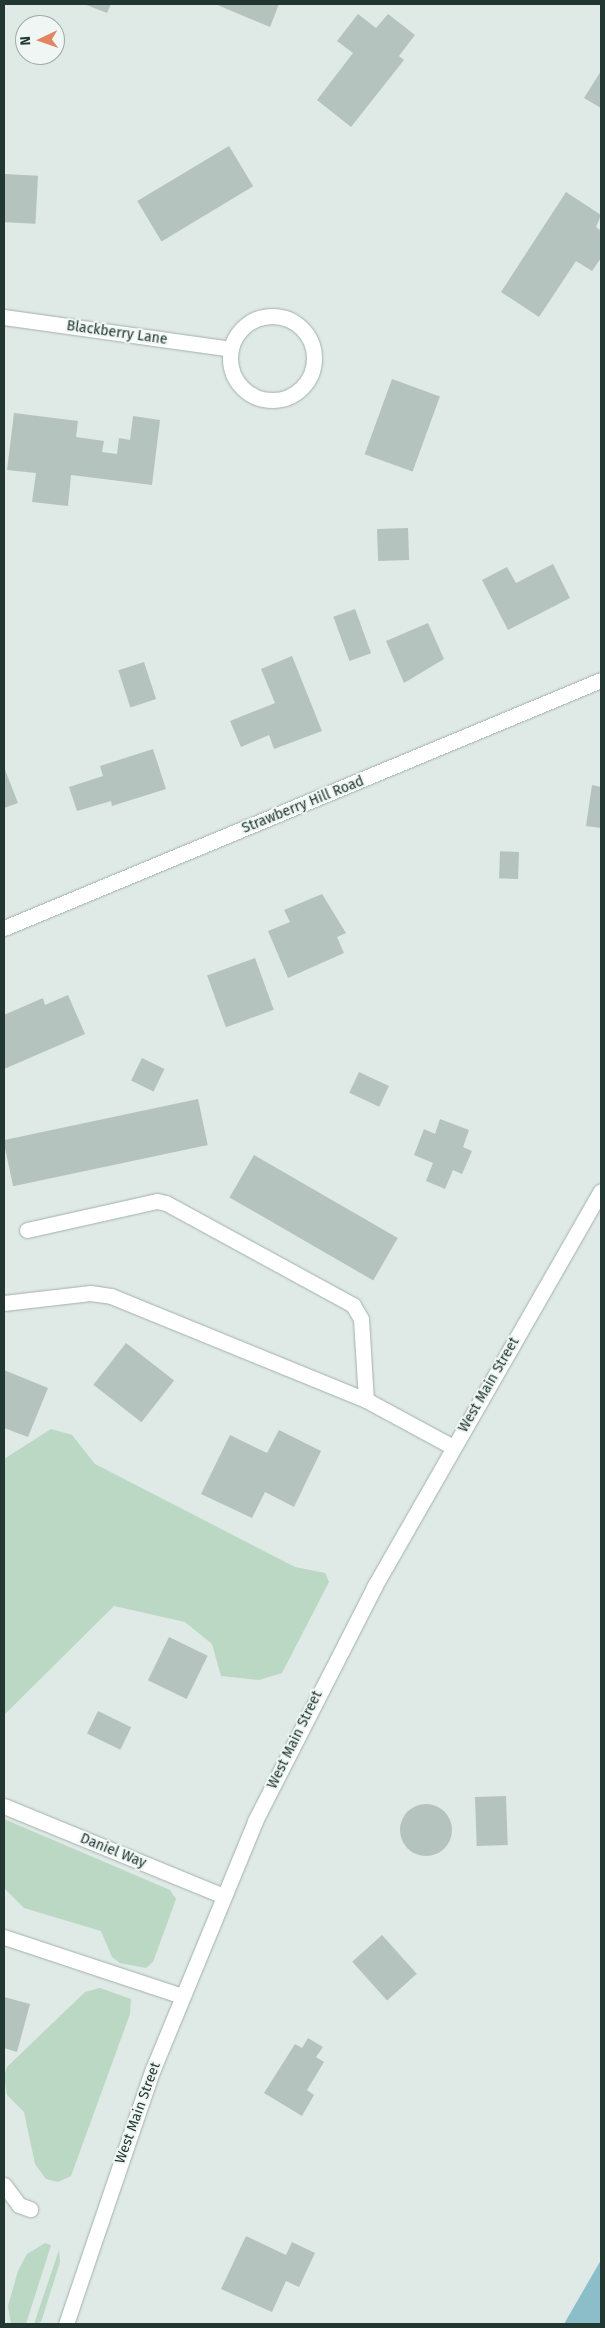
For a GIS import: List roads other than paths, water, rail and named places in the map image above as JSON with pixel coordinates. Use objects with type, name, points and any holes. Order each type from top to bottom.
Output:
[{"type":"main road","name":"Blackberry Lane","points":[[4,317],[231,349]]},
{"type":"main road","points":[[264,317],[283,318],[306,335],[313,353],[311,372],[295,393],[278,399],[260,398],[244,390],[234,375],[231,349],[246,325],[264,317]]},
{"type":"main road","name":"Strawberry Hill Road","points":[[4,928],[601,680]]},
{"type":"main road","name":"West Main Street","points":[[66,2324],[96,2227],[182,1996],[223,1896],[319,1689],[453,1447],[601,1191]]},
{"type":"main road","points":[[27,1230],[157,1201],[166,1203],[353,1305],[361,1320],[366,1400]]},
{"type":"main road","points":[[4,1303],[90,1293],[111,1296],[366,1400],[453,1447]]},
{"type":"main road","name":"Daniel Way","points":[[4,1806],[223,1896]]},
{"type":"main road","points":[[4,1937],[182,1996]]},
{"type":"main road","points":[[4,2185],[19,2205],[30,2209]]},
{"type":"water","points":[[601,2260],[601,2324],[564,2324]]}]
